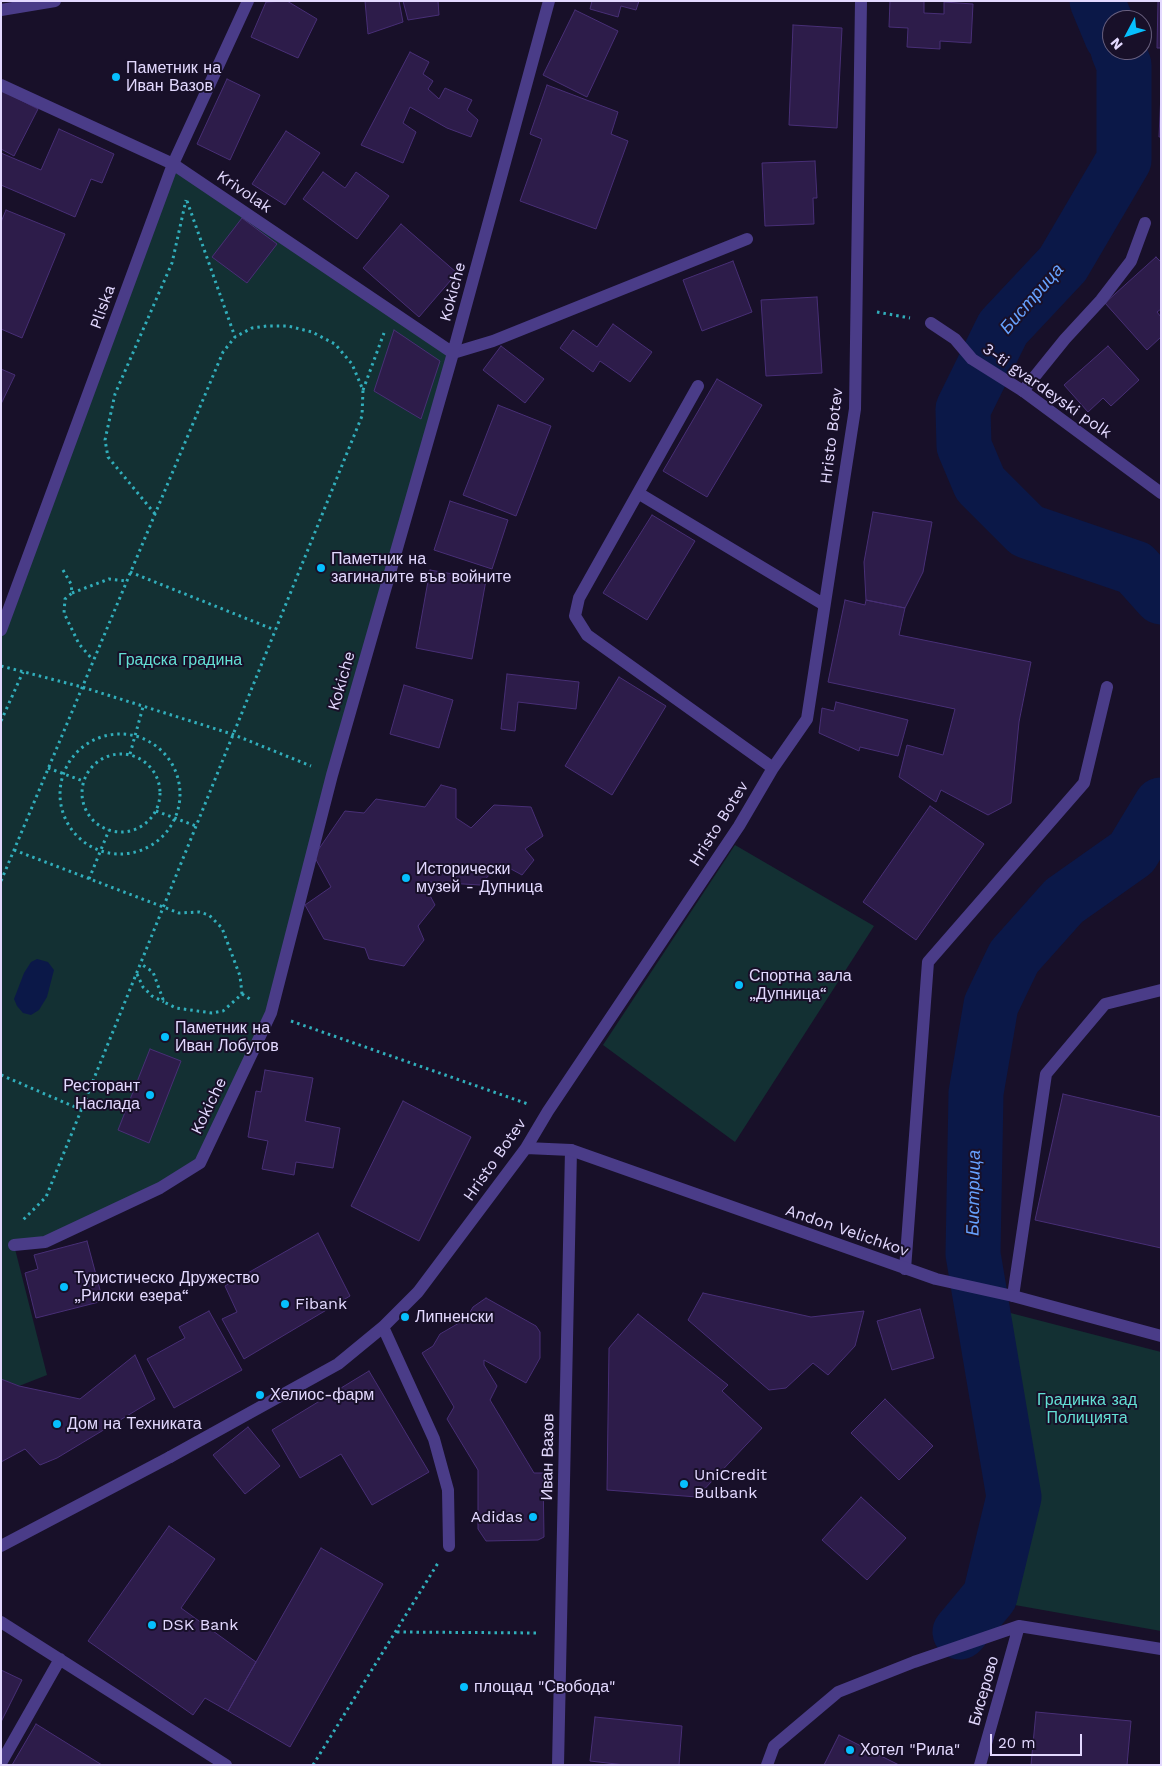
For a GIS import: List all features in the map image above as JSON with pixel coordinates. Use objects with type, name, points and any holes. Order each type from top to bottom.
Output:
[{"type":"street","points":[[1,10],[54,1]]},
{"type":"street","name":"Pliska","points":[[1,630],[173,164],[248,1]]},
{"type":"street","name":"Kokiche","points":[[14,1245],[45,1242],[160,1188],[200,1163],[272,1014],[332,775],[453,353],[549,1]]},
{"type":"street","name":"Hristo Botev","points":[[1,1546],[170,1457],[338,1364],[383,1327],[418,1292],[526,1148],[548,1111],[739,826],[773,768],[807,719],[855,408],[861,1]]},
{"type":"street","name":"Krivolak","points":[[1,85],[173,164],[453,353]]},
{"type":"street","points":[[1023,391],[1065,339],[1101,300],[1131,261],[1145,222]]},
{"type":"street","points":[[453,353],[493,341],[747,239]]},
{"type":"street","name":"3-ti gvardeyski polk","points":[[931,322],[955,339],[972,360],[1023,391],[1161,493]]},
{"type":"street","points":[[698,386],[579,598],[576,616],[587,635],[773,768]]},
{"type":"street","points":[[638,494],[824,604]]},
{"type":"street","points":[[905,1269],[928,962],[1084,783],[1108,687]]},
{"type":"street","points":[[1013,1296],[1046,1074],[1105,1004],[1161,990]]},
{"type":"street","name":"Andon Velichkov","points":[[526,1148],[571,1150],[936,1279],[1013,1296],[1161,1336]]},
{"type":"street","name":"Иван Вазов","points":[[558,1765],[571,1150]]},
{"type":"street","points":[[383,1327],[434,1439],[448,1490],[449,1546]]},
{"type":"street","points":[[1,1622],[226,1765]]},
{"type":"street","points":[[767,1765],[774,1746],[838,1692],[914,1662],[1019,1626],[1161,1649]]},
{"type":"street","name":"Бисерово","points":[[980,1765],[1019,1626]]},
{"type":"street","points":[[1,1763],[60,1659]]},
{"type":"path","points":[[173,164],[235,337]]},
{"type":"path","points":[[154,514],[108,457],[105,440],[115,394],[172,263],[186,200]]},
{"type":"path","points":[[855,307],[931,322]]},
{"type":"path","points":[[17,1221],[25,1220],[46,1197],[82,1110],[232,734],[362,416],[363,390],[392,312]]},
{"type":"path","points":[[1,881],[223,352],[235,337],[252,328],[288,326],[312,332],[335,344],[352,364],[363,390]]},
{"type":"path","points":[[63,570],[72,593]]},
{"type":"path","points":[[130,572],[275,630]]},
{"type":"path","points":[[93,660],[79,644],[64,613],[66,599],[72,593],[109,579],[127,581]]},
{"type":"path","points":[[1,666],[82,687],[232,734],[332,775]]},
{"type":"path","points":[[1,721],[23,672]]},
{"type":"path","points":[[130,754],[143,707]]},
{"type":"path","points":[[121,733],[134,736],[158,746],[170,761],[178,779],[180,799],[175,818],[164,834],[149,847],[130,853],[110,853],[92,847],[76,835],[65,818],[60,798],[63,774],[69,760],[83,745],[101,736],[121,733]]},
{"type":"path","points":[[130,754],[145,761],[155,772],[159,784],[160,798],[156,811],[148,822],[136,829],[123,832],[109,830],[98,825],[89,816],[81,793],[83,781],[88,770],[97,761],[108,755],[130,754]]},
{"type":"path","points":[[48,768],[83,781]]},
{"type":"path","points":[[156,811],[196,826]]},
{"type":"path","points":[[89,879],[109,830]]},
{"type":"path","points":[[14,850],[179,913],[199,912],[209,916],[222,928],[242,988],[242,994],[224,1011],[191,1012],[176,1008],[152,996],[143,988],[137,974]]},
{"type":"path","points":[[141,964],[153,972],[164,1002]]},
{"type":"path","points":[[272,1014],[548,1111]]},
{"type":"path","points":[[1,1075],[82,1110]]},
{"type":"path","points":[[313,1765],[449,1546]]},
{"type":"path","points":[[396,1632],[561,1633]]},
{"type":"green space","name":"Градска градина","points":[[173,164],[453,353],[271,1013],[200,1163],[45,1242],[14,1245],[47,1375],[19,1386],[1,1379],[1,630]]},
{"type":"green space","name":"Спортна зала „Дупница“","points":[[735,845],[874,926],[735,1142],[603,1045]]},
{"type":"green space","name":"Градинка зад Полицията","points":[[995,1309],[1161,1352],[1161,1631],[998,1602],[1030,1474],[1011,1409]]},
{"type":"shaded area","points":[[37,959],[48,962],[54,970],[47,997],[39,1010],[31,1015],[23,1013],[14,999],[24,973],[31,962]]},
{"type":"building","points":[[287,1],[317,19],[298,58],[251,37],[266,2]]},
{"type":"building","points":[[365,1],[399,1],[403,22],[368,34]]},
{"type":"building","points":[[403,1],[438,1],[439,15],[408,20]]},
{"type":"building","points":[[592,1],[639,1],[636,10],[621,6],[618,17],[590,9]]},
{"type":"building","points":[[890,1],[924,1],[924,13],[944,14],[944,2],[973,4],[971,43],[940,41],[940,49],[907,47],[908,28],[889,27]]},
{"type":"building","points":[[1158,1],[1161,1],[1161,48],[1157,48]]},
{"type":"building","points":[[575,10],[618,31],[587,97],[543,75]]},
{"type":"building","points":[[793,25],[842,28],[837,128],[789,125]]},
{"type":"building","points":[[410,52],[429,62],[423,74],[433,81],[428,89],[439,99],[445,88],[472,100],[467,110],[478,120],[471,137],[447,128],[410,107],[403,123],[416,132],[403,163],[361,145]]},
{"type":"building","points":[[227,79],[260,95],[230,160],[197,144]]},
{"type":"building","points":[[547,85],[618,112],[611,134],[628,141],[596,229],[520,201],[542,139],[530,134]]},
{"type":"building","points":[[1,90],[38,109],[14,156],[1,149]]},
{"type":"building","points":[[1161,93],[1161,137],[1159,137]]},
{"type":"building","points":[[59,129],[114,154],[102,183],[91,179],[75,217],[1,185],[1,153],[41,170]]},
{"type":"building","points":[[286,131],[320,153],[285,205],[252,184]]},
{"type":"building","points":[[815,161],[817,198],[813,198],[814,224],[765,226],[762,163]]},
{"type":"building","points":[[323,172],[345,188],[356,172],[389,196],[357,239],[303,199]]},
{"type":"building","points":[[6,210],[65,234],[22,338],[1,329],[1,222]]},
{"type":"building","points":[[242,218],[277,244],[247,283],[212,257]]},
{"type":"building","points":[[401,224],[457,273],[419,317],[363,268]]},
{"type":"building","points":[[1156,257],[1161,262],[1161,309],[1157,312],[1161,317],[1161,337],[1147,350],[1105,303]]},
{"type":"building","points":[[733,261],[752,312],[702,331],[683,280]]},
{"type":"building","points":[[817,297],[822,373],[766,376],[761,300]]},
{"type":"building","points":[[613,324],[652,352],[630,382],[600,361],[593,372],[560,348],[573,330],[597,347]]},
{"type":"building","points":[[394,330],[440,361],[421,419],[374,391]]},
{"type":"building","points":[[501,346],[544,379],[525,403],[483,370]]},
{"type":"building","points":[[1108,346],[1139,380],[1111,406],[1103,398],[1088,412],[1064,385]]},
{"type":"building","points":[[1,369],[15,375],[1,404]]},
{"type":"building","points":[[717,379],[762,405],[707,497],[663,471]]},
{"type":"building","points":[[498,405],[551,426],[516,516],[463,495]]},
{"type":"building","points":[[450,501],[508,520],[492,569],[434,550]]},
{"type":"building","points":[[873,512],[932,522],[923,572],[905,608],[866,600],[864,562]]},
{"type":"building","points":[[652,515],[695,541],[647,620],[603,593]]},
{"type":"building","points":[[430,570],[486,580],[472,659],[416,648]]},
{"type":"building","points":[[845,600],[865,605],[866,600],[905,608],[899,635],[1031,662],[1019,722],[1011,803],[988,815],[941,790],[936,802],[899,777],[907,745],[943,755],[955,709],[828,682]]},
{"type":"building","points":[[507,674],[579,682],[576,709],[518,702],[515,731],[501,729]]},
{"type":"building","points":[[619,677],[666,706],[612,795],[565,766]]},
{"type":"building","points":[[404,685],[453,700],[439,748],[390,734]]},
{"type":"building","points":[[836,702],[908,720],[898,756],[860,747],[859,751],[819,733],[822,708],[834,711]]},
{"type":"building","name":"Исторически музей - Дупница","points":[[441,785],[456,789],[456,818],[471,828],[494,805],[531,807],[543,836],[525,849],[534,860],[522,875],[500,863],[480,885],[430,882],[426,888],[435,905],[418,926],[424,940],[404,966],[369,959],[365,948],[324,939],[305,905],[331,887],[314,856],[345,811],[364,813],[376,799],[425,807]]},
{"type":"building","points":[[930,806],[984,844],[916,940],[863,902]]},
{"type":"building","name":"Ресторант Наслада","points":[[150,1049],[181,1061],[149,1143],[118,1130]]},
{"type":"building","points":[[265,1070],[313,1078],[305,1121],[340,1128],[333,1168],[296,1162],[294,1175],[262,1169],[268,1141],[248,1137],[256,1091],[261,1092]]},
{"type":"building","points":[[1063,1094],[1161,1117],[1161,1248],[1035,1220]]},
{"type":"building","points":[[403,1101],[471,1137],[419,1241],[351,1206]]},
{"type":"building","name":"Fibank","points":[[318,1233],[350,1296],[244,1359],[222,1319],[237,1312],[225,1286]]},
{"type":"building","name":"Туристическо Дружество „Рилски езера“","points":[[87,1241],[103,1301],[36,1318],[25,1273],[38,1269],[34,1255]]},
{"type":"building","points":[[703,1293],[811,1317],[864,1311],[855,1346],[828,1375],[813,1363],[786,1388],[769,1390],[688,1320]]},
{"type":"building","points":[[486,1298],[536,1326],[540,1332],[540,1358],[526,1383],[484,1360],[484,1365],[497,1386],[490,1400],[534,1473],[543,1473],[544,1537],[538,1540],[486,1541],[478,1529],[478,1470],[447,1419],[454,1407],[422,1353],[433,1346],[440,1334],[466,1319],[473,1307]]},
{"type":"building","points":[[920,1309],[934,1358],[892,1370],[877,1321]]},
{"type":"building","points":[[209,1311],[242,1370],[174,1408],[147,1359],[185,1338],[179,1327]]},
{"type":"building","points":[[638,1314],[728,1385],[722,1391],[762,1428],[697,1497],[607,1490],[609,1348]]},
{"type":"building","name":"Дом на Техниката","points":[[135,1355],[155,1399],[57,1458],[40,1465],[25,1449],[1,1462],[1,1379],[19,1386],[80,1399]]},
{"type":"building","points":[[369,1371],[429,1472],[372,1505],[341,1454],[300,1478],[272,1430]]},
{"type":"building","points":[[885,1399],[933,1446],[899,1480],[851,1433]]},
{"type":"building","points":[[248,1427],[280,1466],[245,1494],[213,1455]]},
{"type":"building","points":[[861,1497],[906,1538],[867,1580],[822,1540]]},
{"type":"building","name":"DSK Bank","points":[[169,1526],[215,1559],[181,1608],[256,1662],[228,1711],[205,1698],[193,1715],[88,1641]]},
{"type":"building","points":[[321,1548],[383,1584],[290,1747],[228,1711]]},
{"type":"building","points":[[1,1670],[22,1680],[1,1722]]},
{"type":"building","points":[[1036,1712],[1131,1721],[1127,1765],[1031,1765]]},
{"type":"building","points":[[595,1717],[682,1726],[679,1765],[625,1765],[590,1761]]},
{"type":"building","points":[[36,1724],[102,1765],[12,1765]]},
{"type":"building","name":"Хотел \"Рила\"","points":[[839,1735],[899,1765],[824,1765]]},
{"type":"waterway","name":"Бистрица","points":[[1097,1],[1102,13]]},
{"type":"waterway","name":"Бистрица","points":[[1122,60],[1124,65],[1124,160],[1063,264],[1003,328],[963,409],[964,446],[980,484],[1027,531],[1135,568],[1161,597]]},
{"type":"waterway","name":"Бистрица","points":[[960,1632],[990,1596],[1014,1497],[973,1254],[976,1093],[991,1005],[1014,957],[1064,901],[1132,853],[1161,805]]},
{"type":"place","name":"Паметник на Иван Вазов","points":[[116,77]]},
{"type":"place","name":"Паметник на загиналите във войните","points":[[321,568]]},
{"type":"place","name":"Исторически музей - Дупница","points":[[406,878]]},
{"type":"place","name":"Спортна зала „Дупница“","points":[[739,985]]},
{"type":"place","name":"Паметник на Иван Лобутов","points":[[165,1037]]},
{"type":"place","name":"Ресторант Наслада","points":[[150,1095]]},
{"type":"place","name":"Туристическо Дружество „Рилски езера“","points":[[64,1287]]},
{"type":"place","name":"Fibank","points":[[285,1304]]},
{"type":"place","name":"Липненски","points":[[405,1317]]},
{"type":"place","name":"Хелиос-фарм","points":[[260,1395]]},
{"type":"place","name":"Дом на Техниката","points":[[57,1424]]},
{"type":"place","name":"UniCredit Bulbank","points":[[684,1484]]},
{"type":"place","name":"Adidas","points":[[533,1517]]},
{"type":"place","name":"DSK Bank","points":[[152,1625]]},
{"type":"place","name":"площад \"Свобода\"","points":[[464,1687]]},
{"type":"place","name":"Хотел \"Рила\"","points":[[850,1750]]}]
